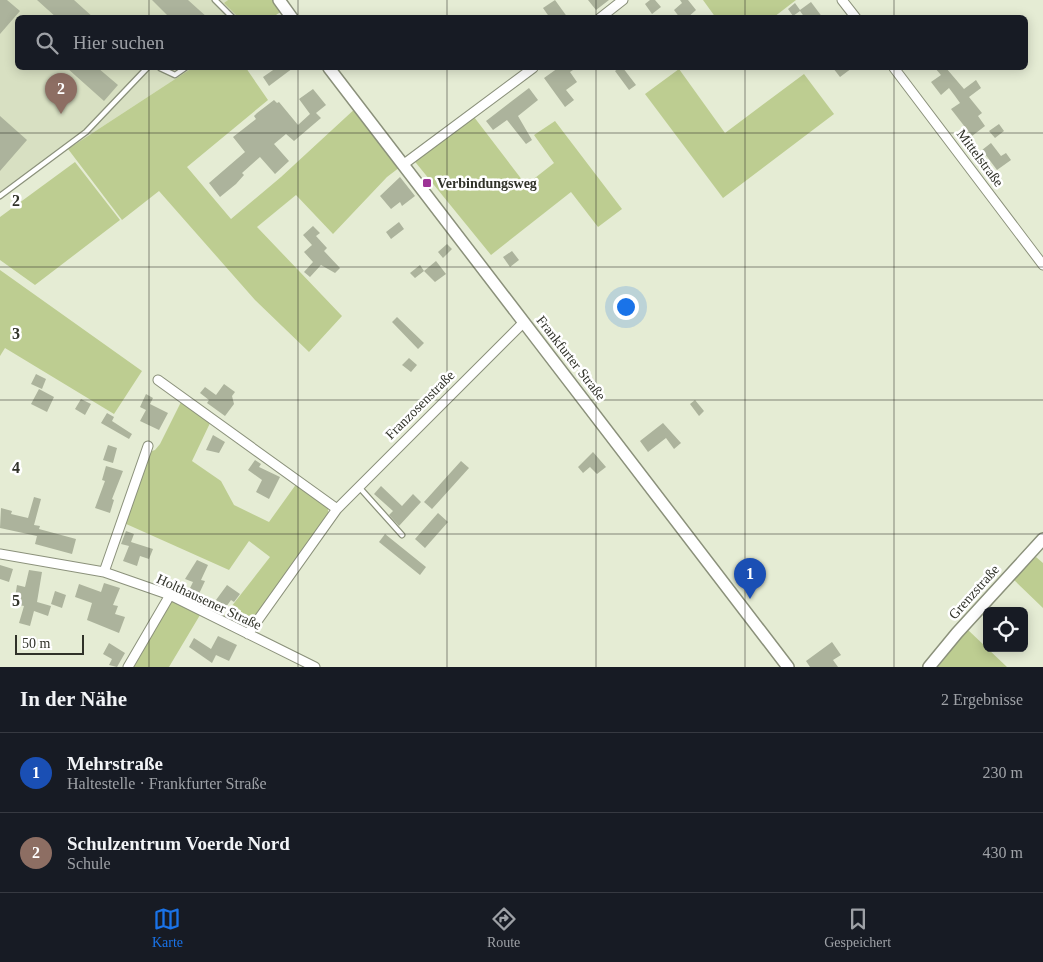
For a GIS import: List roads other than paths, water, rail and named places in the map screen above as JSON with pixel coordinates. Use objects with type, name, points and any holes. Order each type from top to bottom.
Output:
[{"type":"main road","points":[[279,0],[290,15]]},
{"type":"main road","name":"Frankfurter Straße","points":[[331,70],[788,667]]},
{"type":"main road","name":"Grenzstraße","points":[[929,667],[957,632],[1043,539]]},
{"type":"street","points":[[604,15],[623,0]]},
{"type":"street","points":[[842,0],[854,15]]},
{"type":"street","points":[[404,164],[530,70]]},
{"type":"street","name":"Mittelstraße","points":[[896,70],[1043,265]]},
{"type":"street","name":"Franzosenstraße","points":[[248,634],[337,509],[524,322]]},
{"type":"street","points":[[158,380],[337,509]]},
{"type":"street","points":[[104,572],[148,446]]},
{"type":"street","name":"Holthausener Straße","points":[[0,554],[104,572],[170,595],[315,667]]},
{"type":"street","points":[[128,667],[170,595]]},
{"type":"lane","points":[[215,0],[230,15]]},
{"type":"lane","points":[[0,196],[86,132],[145,70]]},
{"type":"lane","points":[[164,70],[175,75],[182,70]]},
{"type":"lane","points":[[359,487],[402,535]]},
{"type":"place","name":"Schulzentrum Voerde Nord","points":[[61,114]]},
{"type":"place","name":"Verbindungsweg","points":[[427,183]]},
{"type":"place","name":"Mehrstraße","points":[[750,599]]}]
